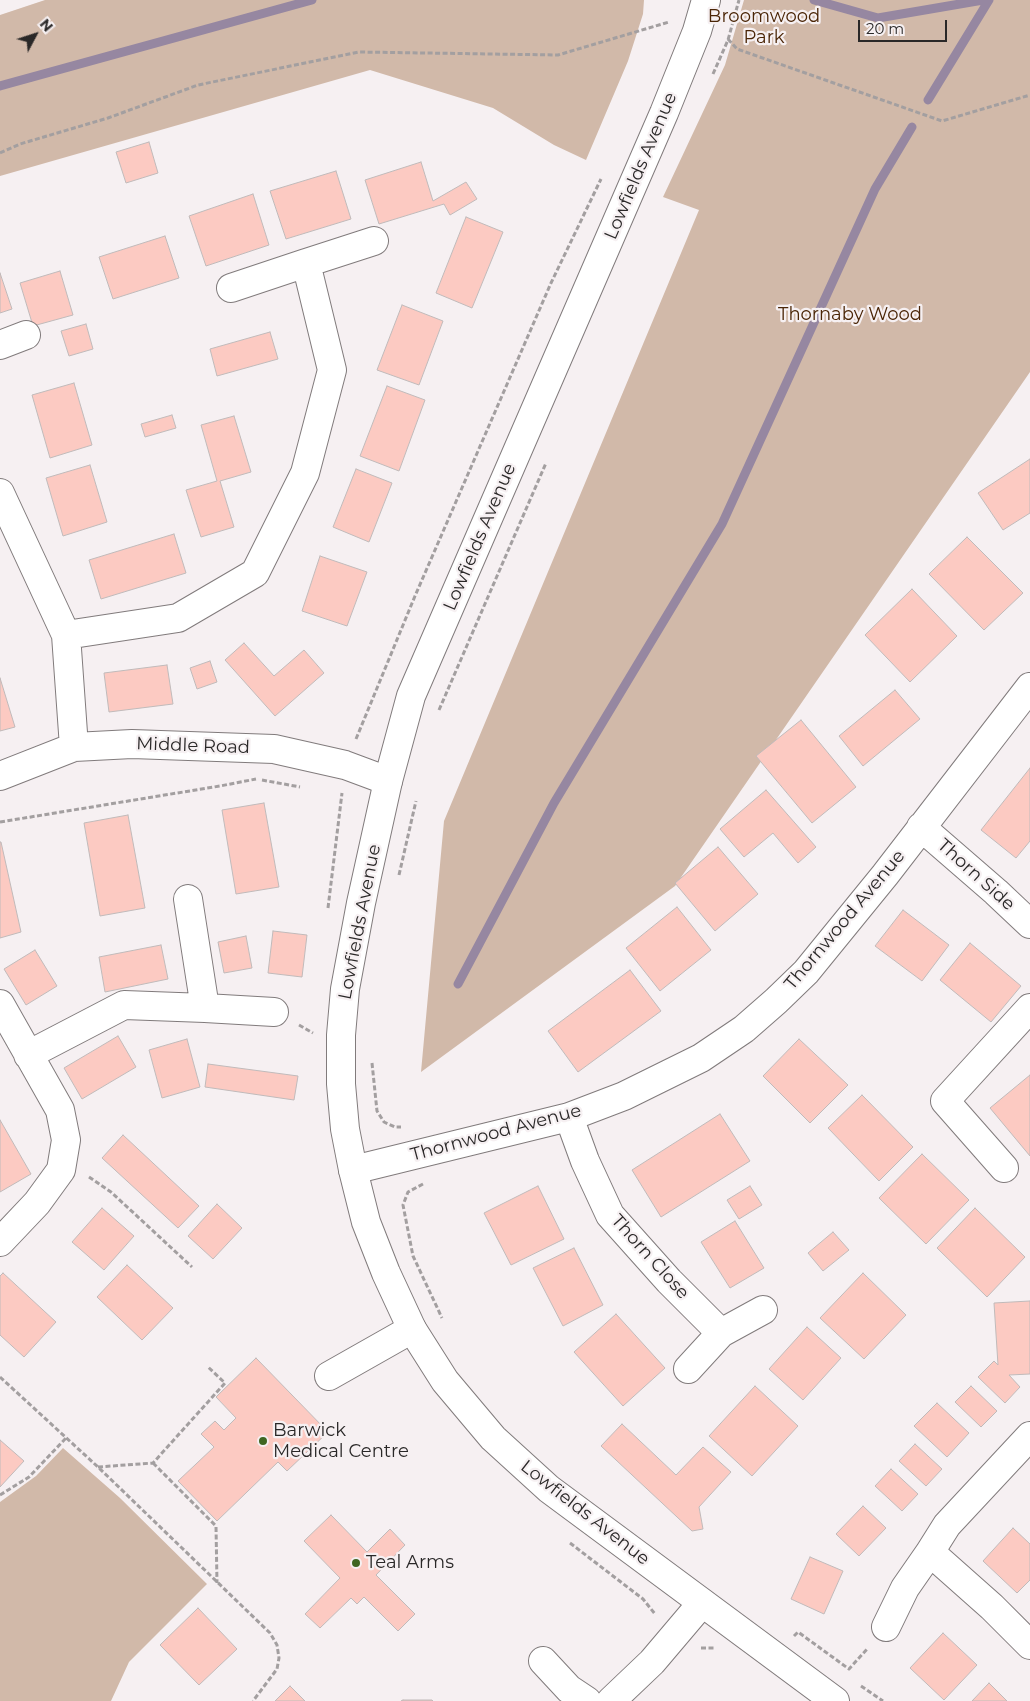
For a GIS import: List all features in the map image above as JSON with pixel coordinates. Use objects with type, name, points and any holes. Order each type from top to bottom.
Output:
[{"type":"street","name":"Lowfields Avenue","points":[[706,0],[697,31],[664,113],[411,696],[388,781],[361,903],[345,989],[341,1084],[345,1129],[366,1222],[386,1274],[412,1329],[445,1381],[493,1438],[549,1489],[835,1701]]},
{"type":"street","points":[[231,288],[374,242]]},
{"type":"street","points":[[66,635],[178,618],[255,573],[305,473],[332,370],[306,263]]},
{"type":"street","points":[[0,345],[26,335]]},
{"type":"street","points":[[0,493],[66,635],[74,747]]},
{"type":"street","name":"Thornwood Avenue","points":[[353,1170],[569,1118],[632,1092],[701,1058],[744,1029],[806,972],[1030,687]]},
{"type":"street","name":"Middle Road","points":[[0,776],[74,747],[132,744],[274,749],[345,765],[388,781]]},
{"type":"street","name":"Thorn Side","points":[[921,827],[1030,924]]},
{"type":"street","points":[[188,899],[205,1008]]},
{"type":"street","points":[[0,1004],[60,1110],[66,1140],[61,1170],[37,1203],[0,1242]]},
{"type":"street","points":[[28,1054],[124,1005],[274,1012]]},
{"type":"street","points":[[1004,1168],[945,1101],[1030,1008]]},
{"type":"street","name":"Thorn Close","points":[[569,1118],[610,1215],[670,1281],[721,1333]]},
{"type":"street","points":[[688,1369],[721,1333],[763,1310]]},
{"type":"street","points":[[329,1376],[412,1329]]},
{"type":"street","points":[[886,1627],[905,1588],[948,1525],[1030,1436]]},
{"type":"street","points":[[930,1552],[992,1607],[1030,1645]]},
{"type":"street","points":[[611,1701],[652,1662],[702,1602]]},
{"type":"street","points":[[543,1661],[569,1689],[586,1701]]},
{"type":"path","points":[[710,83],[728,40],[739,0]]},
{"type":"path","points":[[664,30],[670,14]]},
{"type":"path","points":[[0,153],[20,144],[108,118],[198,84],[360,52],[558,55],[668,22],[728,40],[736,49],[942,121],[1030,95]]},
{"type":"path","points":[[327,916],[345,765],[415,596],[551,283],[602,178]]},
{"type":"path","points":[[435,718],[548,460]]},
{"type":"path","points":[[0,822],[257,779],[304,788]]},
{"type":"path","points":[[399,877],[416,798]]},
{"type":"path","points":[[274,1012],[314,1033],[314,1042]]},
{"type":"path","points":[[372,1060],[377,1111],[384,1122],[395,1127],[408,1127]]},
{"type":"path","points":[[433,1150],[440,1178],[408,1192],[403,1205],[413,1256],[444,1322]]},
{"type":"path","points":[[61,1170],[85,1174],[111,1192],[192,1267]]},
{"type":"path","points":[[98,1467],[153,1463],[225,1383],[208,1367]]},
{"type":"path","points":[[0,1378],[98,1467],[270,1633],[277,1645],[279,1658],[277,1669],[253,1701]]},
{"type":"path","points":[[0,1495],[29,1477],[66,1438]]},
{"type":"path","points":[[153,1463],[216,1526],[217,1583]]},
{"type":"path","points":[[566,1540],[643,1599],[656,1614]]},
{"type":"path","points":[[792,1638],[799,1643]]},
{"type":"path","points":[[860,1685],[883,1701]]},
{"type":"green space","points":[[45,0],[644,0],[643,14],[628,61],[586,160],[554,145],[493,108],[370,70],[0,176],[0,15]]},
{"type":"green space","name":"Thornaby Wood","points":[[744,0],[1030,0],[1030,372],[675,886],[421,1072],[444,821],[699,210],[663,197],[725,65]]},
{"type":"green space","points":[[63,1448],[120,1498],[207,1584],[129,1662],[111,1701],[0,1701],[0,1502],[36,1476]]},
{"type":"building","points":[[149,142],[158,173],[126,183],[116,152]]},
{"type":"building","points":[[421,162],[433,201],[466,182],[477,199],[450,215],[444,204],[379,224],[365,180]]},
{"type":"building","points":[[336,171],[351,219],[286,239],[270,191]]},
{"type":"building","points":[[253,194],[269,245],[206,266],[189,216]]},
{"type":"building","points":[[466,217],[503,232],[472,308],[436,293]]},
{"type":"building","points":[[165,236],[179,278],[113,299],[99,257]]},
{"type":"building","points":[[60,271],[73,315],[33,326],[20,283]]},
{"type":"building","points":[[0,273],[12,309],[0,313]]},
{"type":"building","points":[[402,305],[443,321],[419,385],[377,370]]},
{"type":"building","points":[[86,324],[93,349],[69,356],[61,331]]},
{"type":"building","points":[[270,332],[278,359],[217,376],[210,349]]},
{"type":"building","points":[[74,383],[92,445],[50,458],[32,395]]},
{"type":"building","points":[[387,386],[425,400],[399,471],[360,456]]},
{"type":"building","points":[[172,415],[176,428],[145,437],[141,424]]},
{"type":"building","points":[[234,416],[251,472],[220,481],[234,527],[201,537],[186,490],[217,481],[201,425]]},
{"type":"building","points":[[1030,459],[1030,513],[1003,530],[978,493]]},
{"type":"building","points":[[90,465],[107,522],[63,536],[46,478]]},
{"type":"building","points":[[356,469],[392,483],[369,542],[333,527]]},
{"type":"building","points":[[174,534],[186,573],[101,599],[89,560]]},
{"type":"building","points":[[967,537],[1023,593],[984,630],[929,574]]},
{"type":"building","points":[[320,556],[367,572],[347,626],[302,611]]},
{"type":"building","points":[[912,589],[957,636],[910,682],[865,635]]},
{"type":"building","points":[[244,643],[274,676],[304,650],[324,673],[275,716],[225,660]]},
{"type":"building","points":[[210,661],[217,682],[197,689],[190,668]]},
{"type":"building","points":[[167,665],[173,704],[109,712],[104,673]]},
{"type":"building","points":[[0,678],[15,727],[0,731]]},
{"type":"building","points":[[895,690],[920,719],[863,766],[839,736]]},
{"type":"building","points":[[801,720],[856,787],[812,823],[756,756]]},
{"type":"building","points":[[1030,768],[1030,841],[1016,858],[981,830]]},
{"type":"building","points":[[766,790],[816,847],[798,863],[773,833],[744,857],[720,829]]},
{"type":"building","points":[[264,803],[279,887],[236,894],[222,810]]},
{"type":"building","points":[[128,815],[145,908],[100,916],[84,823]]},
{"type":"building","points":[[0,842],[21,932],[0,938]]},
{"type":"building","points":[[718,847],[758,894],[715,931],[675,883]]},
{"type":"building","points":[[677,907],[711,950],[660,991],[626,948]]},
{"type":"building","points":[[903,910],[949,945],[922,981],[875,946]]},
{"type":"building","points":[[273,931],[307,935],[302,977],[268,973]]},
{"type":"building","points":[[246,936],[252,968],[224,973],[218,942]]},
{"type":"building","points":[[970,943],[1021,986],[991,1022],[940,980]]},
{"type":"building","points":[[161,945],[168,979],[105,992],[99,957]]},
{"type":"building","points":[[35,950],[57,986],[26,1005],[4,969]]},
{"type":"building","points":[[630,970],[661,1011],[578,1072],[548,1031]]},
{"type":"building","points":[[118,1036],[136,1067],[82,1099],[64,1068]]},
{"type":"building","points":[[187,1039],[200,1087],[162,1098],[149,1050]]},
{"type":"building","points":[[799,1039],[848,1085],[810,1123],[763,1076]]},
{"type":"building","points":[[208,1064],[298,1076],[294,1100],[205,1087]]},
{"type":"building","points":[[1030,1075],[1030,1156],[990,1108]]},
{"type":"building","points":[[862,1095],[913,1147],[879,1181],[828,1128]]},
{"type":"building","points":[[720,1114],[750,1161],[661,1217],[632,1170]]},
{"type":"building","points":[[0,1120],[31,1174],[0,1192]]},
{"type":"building","points":[[123,1135],[199,1206],[178,1228],[102,1158]]},
{"type":"building","points":[[922,1154],[969,1200],[926,1244],[879,1198]]},
{"type":"building","points":[[538,1186],[564,1239],[511,1265],[484,1213]]},
{"type":"building","points":[[750,1186],[762,1205],[739,1219],[727,1200]]},
{"type":"building","points":[[217,1204],[242,1228],[213,1259],[188,1236]]},
{"type":"building","points":[[102,1208],[134,1236],[104,1270],[72,1242]]},
{"type":"building","points":[[975,1208],[1025,1257],[987,1297],[937,1248]]},
{"type":"building","points":[[735,1221],[764,1268],[730,1288],[701,1242]]},
{"type":"building","points":[[833,1232],[849,1250],[823,1271],[808,1253]]},
{"type":"building","points":[[574,1248],[603,1305],[563,1326],[533,1268]]},
{"type":"building","points":[[127,1265],[173,1308],[142,1340],[97,1297]]},
{"type":"building","points":[[3,1273],[56,1322],[24,1357],[0,1335],[0,1276]]},
{"type":"building","points":[[863,1273],[906,1315],[864,1359],[820,1318]]},
{"type":"building","points":[[1030,1301],[1030,1374],[1009,1375],[1020,1387],[1005,1403],[978,1377],[994,1361],[998,1365],[994,1303]]},
{"type":"building","points":[[616,1314],[665,1368],[623,1406],[574,1352]]},
{"type":"building","points":[[807,1327],[841,1358],[803,1400],[769,1369]]},
{"type":"building","name":"Barwick Medical Centre","points":[[256,1358],[328,1432],[287,1471],[278,1462],[217,1521],[178,1481],[214,1447],[201,1434],[215,1421],[224,1430],[236,1418],[216,1397]]},
{"type":"building","points":[[755,1386],[798,1426],[752,1476],[709,1436]]},
{"type":"building","points":[[971,1386],[997,1411],[981,1427],[955,1402]]},
{"type":"building","points":[[937,1403],[969,1433],[947,1457],[914,1426]]},
{"type":"building","points":[[622,1424],[676,1475],[703,1447],[731,1472],[699,1507],[703,1529],[692,1531],[601,1446]]},
{"type":"building","points":[[0,1440],[24,1461],[0,1487]]},
{"type":"building","points":[[915,1444],[942,1469],[926,1486],[899,1461]]},
{"type":"building","points":[[891,1469],[918,1494],[902,1511],[875,1486]]},
{"type":"building","points":[[863,1506],[886,1528],[859,1556],[836,1534]]},
{"type":"building","name":"Teal Arms","points":[[331,1515],[367,1552],[390,1529],[405,1545],[376,1575],[415,1614],[398,1631],[364,1597],[357,1604],[351,1598],[320,1628],[305,1614],[340,1578],[304,1541]]},
{"type":"building","points":[[1013,1528],[1030,1544],[1030,1580],[1017,1593],[983,1561]]},
{"type":"building","points":[[810,1557],[843,1571],[824,1614],[791,1599]]},
{"type":"building","points":[[198,1608],[237,1649],[199,1685],[160,1645]]},
{"type":"building","points":[[943,1633],[977,1665],[944,1700],[910,1668]]},
{"type":"building","points":[[989,1683],[1007,1701],[972,1701]]},
{"type":"building","points":[[290,1686],[305,1701],[275,1701]]},
{"type":"building","points":[[432,1700],[433,1701],[401,1701]]},
{"type":"waterway","points":[[0,86],[312,0]]},
{"type":"waterway","points":[[814,0],[878,18],[983,0]]},
{"type":"waterway","points":[[928,100],[989,0]]},
{"type":"waterway","points":[[458,984],[554,803],[722,524],[875,189],[912,127]]},
{"type":"place","name":"Barwick Medical Centre","points":[[263,1441]]},
{"type":"place","name":"Teal Arms","points":[[356,1563]]},
{"type":"park label","name":"Broomwood Park","points":[[764,27]]}]
